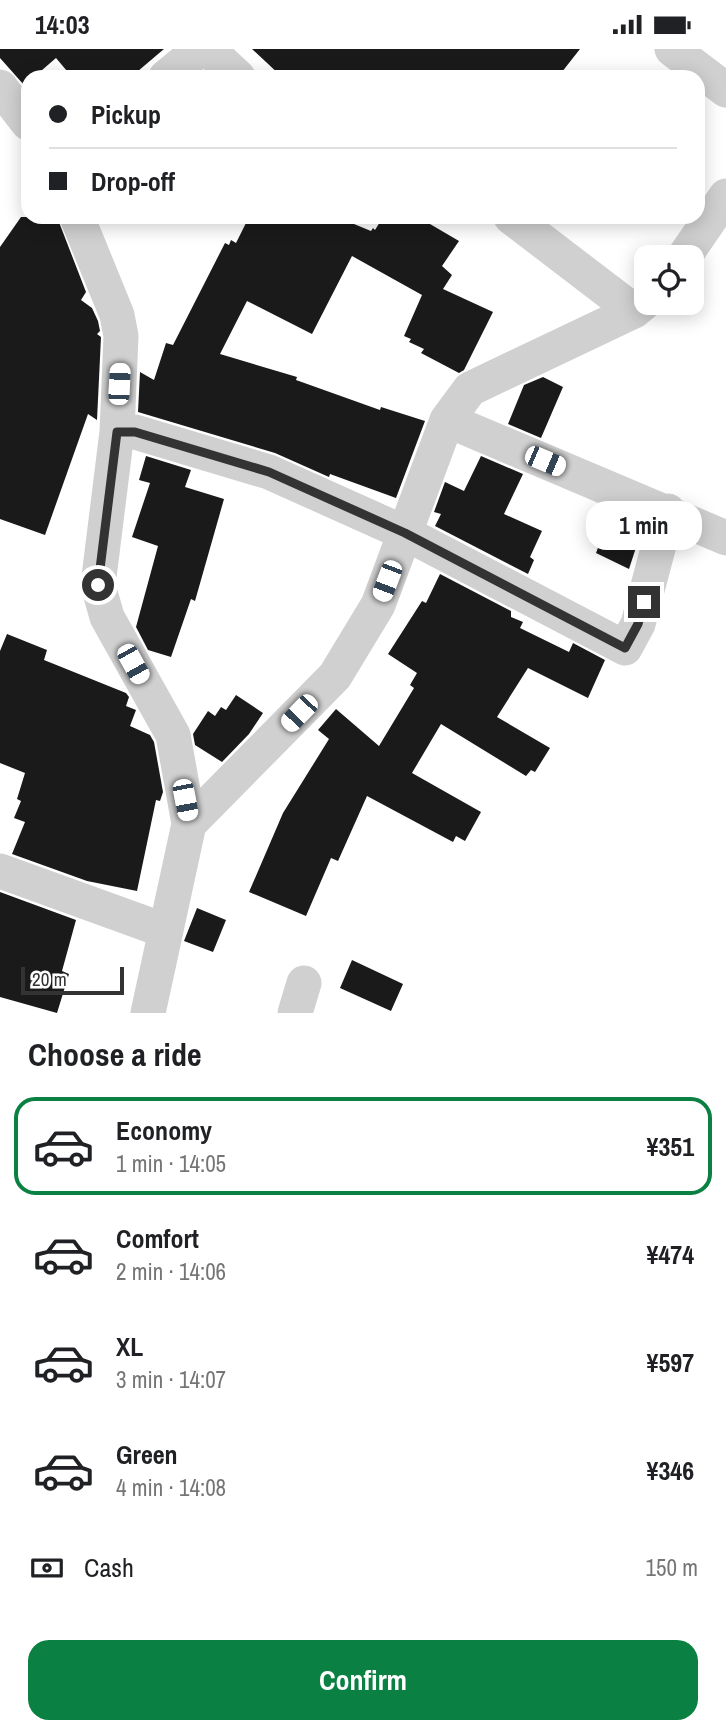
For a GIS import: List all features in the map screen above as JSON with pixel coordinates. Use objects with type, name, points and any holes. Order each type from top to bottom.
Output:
[{"type":"street","points":[[174,70],[200,49]]},
{"type":"street","points":[[208,49],[230,70]]},
{"type":"street","points":[[672,49],[700,70]]},
{"type":"street","points":[[705,74],[726,90]]},
{"type":"street","points":[[0,87],[21,114]]},
{"type":"street","points":[[692,245],[726,196]]},
{"type":"street","points":[[80,224],[117,315],[121,336],[117,432],[98,585],[107,617],[173,735],[189,824],[148,1013]]},
{"type":"street","points":[[520,224],[634,302]]},
{"type":"street","points":[[189,824],[335,676],[378,605],[447,420],[470,389],[634,309]]},
{"type":"street","points":[[447,420],[726,538]]},
{"type":"street","points":[[117,432],[135,432],[269,472],[405,533],[625,648],[638,624],[668,512]]},
{"type":"street","points":[[0,871],[166,931]]},
{"type":"building","points":[[0,49],[164,49],[139,70],[66,70],[56,58],[42,70],[21,70],[21,82],[0,58]]},
{"type":"building","points":[[252,49],[580,49],[564,70],[274,70]]},
{"type":"building","points":[[21,217],[21,224],[60,224],[86,292],[81,300],[92,308],[100,331],[97,334],[101,337],[97,420],[88,414],[45,535],[0,519],[0,247]]},
{"type":"building","points":[[246,224],[354,224],[371,231],[379,224],[430,224],[459,241],[442,266],[452,275],[443,289],[493,312],[464,370],[459,373],[421,353],[424,349],[409,342],[411,339],[404,336],[422,295],[352,256],[312,334],[247,301],[220,354],[297,377],[296,380],[380,410],[381,407],[425,421],[396,498],[330,474],[329,477],[275,453],[138,412],[140,372],[154,380],[166,343],[173,345],[225,243],[229,245],[231,240],[236,243]]},
{"type":"building","points":[[543,377],[563,387],[541,438],[508,424],[524,385]]},
{"type":"building","points":[[146,456],[191,470],[185,487],[224,499],[195,601],[191,599],[171,657],[148,650],[136,627],[158,546],[132,537],[150,483],[139,480]]},
{"type":"building","points":[[481,456],[523,474],[504,514],[542,531],[530,557],[534,560],[528,574],[435,526],[441,514],[434,512],[445,482],[464,491]]},
{"type":"building","points":[[616,513],[643,526],[629,569],[596,553],[607,524],[610,526]]},
{"type":"building","points":[[440,574],[511,611],[511,617],[523,622],[520,628],[569,652],[573,643],[605,660],[588,698],[528,668],[497,717],[550,748],[535,772],[531,770],[526,776],[441,724],[412,773],[481,812],[465,841],[456,836],[453,842],[367,796],[338,861],[331,858],[306,916],[249,892],[283,813],[329,739],[318,730],[336,709],[379,746],[414,688],[410,685],[417,673],[388,654],[422,601],[426,603]]},
{"type":"building","points":[[7,634],[47,650],[44,660],[126,693],[129,697],[126,706],[136,710],[130,726],[150,735],[154,742],[163,792],[160,801],[156,800],[137,891],[87,881],[12,854],[25,822],[14,818],[21,801],[17,799],[25,773],[0,763],[0,651]]},
{"type":"building","points":[[236,695],[263,713],[249,734],[222,762],[195,745],[193,734],[208,711],[215,716],[221,707],[226,710]]},
{"type":"building","points":[[0,892],[76,920],[62,971],[69,974],[57,1013],[0,997]]},
{"type":"building","points":[[197,908],[226,920],[213,952],[184,941]]},
{"type":"building","points":[[352,960],[403,984],[391,1011],[340,988]]},
{"type":"route","points":[[98,585],[117,432],[135,432],[269,472],[405,533],[625,648],[638,624],[644,602]]}]
